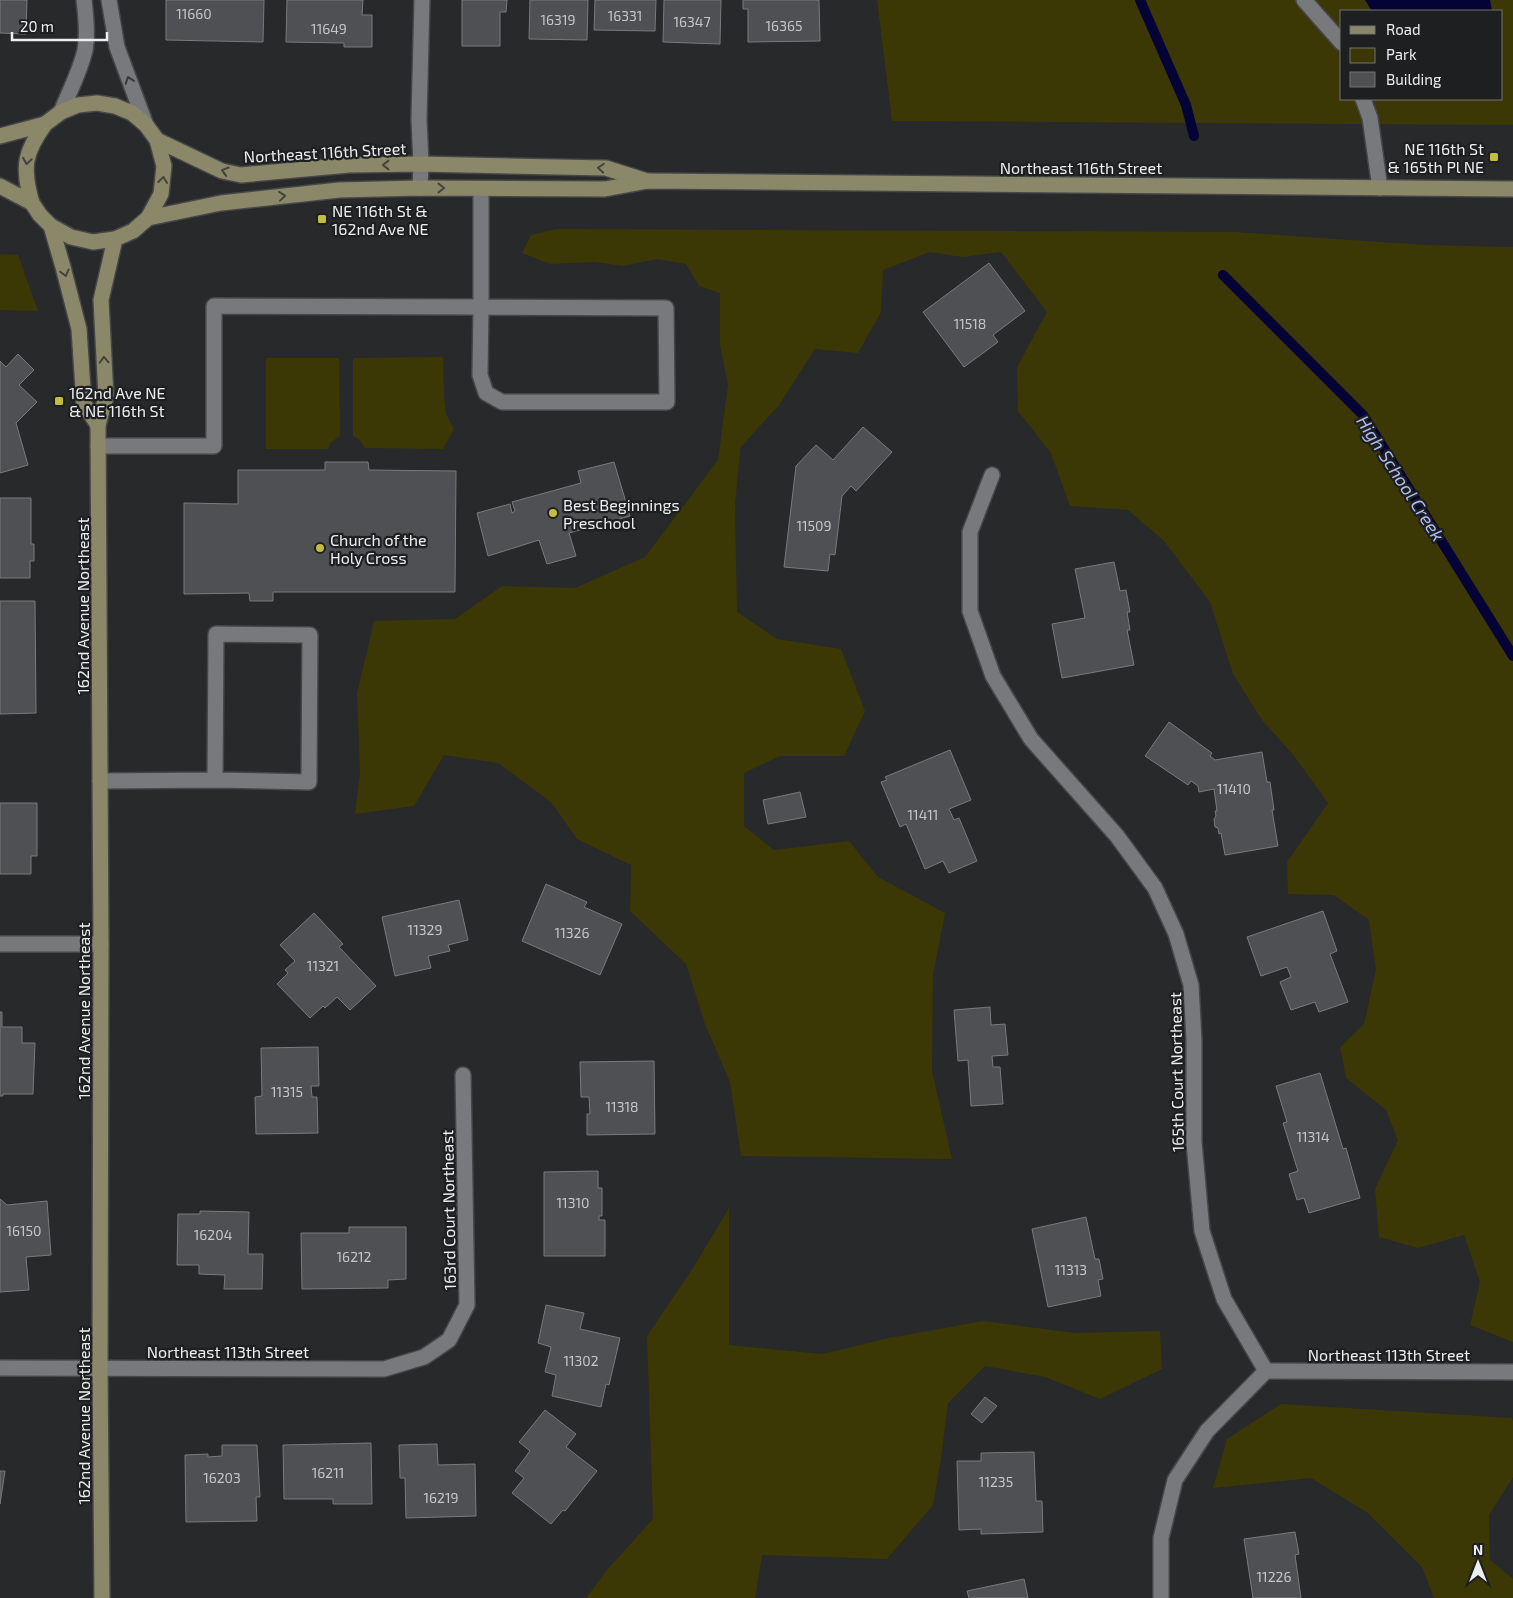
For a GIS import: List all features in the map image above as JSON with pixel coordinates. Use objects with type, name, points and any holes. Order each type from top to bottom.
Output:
[{"type":"street","points":[[61,112],[79,69],[85,49],[86,22],[84,0]]},
{"type":"street","points":[[109,0],[117,47],[146,126]]},
{"type":"street","points":[[420,188],[419,119],[422,0]]},
{"type":"street","points":[[1304,0],[1340,41]]},
{"type":"street","points":[[1363,100],[1370,118],[1380,188]]},
{"type":"street","name":"Northeast 116th Street","points":[[0,136],[45,124],[61,112],[78,105],[97,103],[115,106],[132,113],[157,140],[222,171],[241,175],[349,165],[421,164],[606,168],[648,181]]},
{"type":"street","points":[[32,203],[26,182],[26,161],[33,141],[45,124]]},
{"type":"street","points":[[148,218],[161,194],[164,166],[157,140]]},
{"type":"street","name":"Northeast 116th Street","points":[[0,186],[32,203],[51,226],[71,238],[93,242],[116,239],[133,231],[148,218],[220,203],[340,190],[420,188],[605,189],[648,181],[1513,189]]},
{"type":"street","points":[[98,446],[214,446],[214,306],[481,307],[666,308],[668,402],[502,402],[486,393],[480,375],[481,307],[482,189]]},
{"type":"street","points":[[51,226],[78,329],[84,404],[98,425]]},
{"type":"street","name":"162nd Avenue Northeast","points":[[102,1598],[98,425],[106,397],[101,300],[116,239]]},
{"type":"street","name":"165th Court Northeast","points":[[992,475],[970,532],[970,611],[993,676],[1031,739],[1117,836],[1155,888],[1176,934],[1192,985],[1194,1142],[1202,1231],[1224,1299],[1266,1371]]},
{"type":"street","points":[[100,781],[215,780],[309,782],[310,635],[216,634],[215,780]]},
{"type":"street","points":[[0,944],[101,944]]},
{"type":"street","name":"163rd Court Northeast","points":[[449,1340],[467,1304],[463,1075]]},
{"type":"street","name":"Northeast 113th Street","points":[[0,1368],[384,1369],[424,1357],[449,1340]]},
{"type":"street","points":[[1161,1598],[1161,1538],[1175,1480],[1207,1431],[1266,1371]]},
{"type":"street","name":"Northeast 113th Street","points":[[1266,1371],[1513,1372]]},
{"type":"green space","points":[[877,0],[1365,0],[1371,10],[1340,10],[1340,100],[1503,100],[1503,10],[1492,10],[1490,0],[1513,0],[1513,125],[892,121]]},
{"type":"green space","points":[[556,229],[1235,232],[1426,245],[1513,247],[1513,1342],[1470,1325],[1480,1282],[1464,1235],[1418,1248],[1379,1237],[1375,1189],[1398,1140],[1386,1110],[1346,1078],[1340,1047],[1364,1024],[1376,969],[1369,920],[1334,895],[1288,894],[1287,862],[1328,803],[1294,756],[1262,720],[1233,674],[1210,602],[1164,541],[1128,510],[1070,506],[1051,453],[1018,411],[1017,367],[1047,312],[1001,252],[962,257],[930,252],[883,270],[881,312],[858,353],[815,349],[779,405],[740,448],[735,507],[737,612],[777,639],[841,649],[865,711],[844,756],[780,756],[744,773],[744,826],[774,850],[849,841],[878,877],[945,913],[933,975],[932,1071],[952,1159],[741,1156],[730,1082],[705,1024],[686,964],[630,911],[631,865],[577,839],[551,802],[498,763],[444,755],[414,806],[355,814],[360,773],[357,693],[374,621],[455,619],[502,586],[575,588],[645,557],[718,460],[728,385],[720,345],[720,293],[699,286],[686,264],[657,259],[623,266],[595,262],[550,264],[522,253],[531,235]]},
{"type":"green space","points":[[0,254],[18,255],[38,311],[0,310]]},
{"type":"green space","points":[[443,357],[446,414],[454,429],[443,449],[365,448],[360,440],[353,436],[353,358]]},
{"type":"green space","points":[[266,358],[339,358],[340,436],[331,442],[328,449],[266,449]]},
{"type":"green space","points":[[729,1208],[729,1345],[822,1354],[889,1338],[983,1321],[1074,1333],[1160,1331],[1162,1369],[1100,1399],[1045,1377],[985,1366],[948,1403],[933,1505],[887,1559],[762,1555],[755,1598],[586,1598],[607,1570],[653,1519],[647,1336],[693,1268]]},
{"type":"green space","points":[[1281,1404],[1512,1418],[1513,1477],[1489,1515],[1490,1560],[1513,1579],[1513,1598],[1434,1598],[1422,1567],[1368,1513],[1311,1478],[1213,1488],[1227,1439]]},
{"type":"shaded area","points":[[1365,0],[1490,0],[1492,10],[1371,10]]},
{"type":"building","points":[[0,0],[27,0],[26,34],[0,33]]},
{"type":"building","points":[[166,0],[264,0],[263,42],[166,40]]},
{"type":"building","points":[[287,0],[363,0],[362,15],[372,15],[372,47],[344,47],[344,43],[286,42]]},
{"type":"building","points":[[462,0],[507,0],[506,12],[500,12],[500,46],[462,46]]},
{"type":"building","points":[[530,0],[588,0],[587,40],[529,39]]},
{"type":"building","points":[[595,0],[656,0],[655,31],[594,30]]},
{"type":"building","points":[[664,0],[721,0],[720,44],[663,42]]},
{"type":"building","points":[[743,0],[819,0],[820,41],[748,42],[748,9],[743,9]]},
{"type":"building","points":[[989,263],[1025,311],[993,335],[998,342],[964,367],[923,312]]},
{"type":"building","points":[[18,354],[34,370],[19,385],[37,402],[16,423],[28,465],[0,473],[0,361],[6,367]]},
{"type":"building","points":[[863,427],[892,452],[856,491],[851,486],[842,496],[835,555],[830,554],[828,571],[784,567],[796,466],[816,445],[833,460]]},
{"type":"building","name":"Church of the Holy Cross","points":[[325,462],[368,462],[369,470],[456,471],[455,592],[273,592],[273,601],[250,601],[249,593],[184,594],[184,503],[238,504],[238,470],[325,470]]},
{"type":"building","name":"Best Beginnings Preschool","points":[[614,462],[630,516],[569,533],[576,556],[547,564],[539,540],[488,556],[477,513],[510,504],[512,513],[515,511],[512,502],[581,483],[578,471]]},
{"type":"building","points":[[0,498],[31,498],[31,544],[34,544],[34,561],[30,561],[30,578],[0,578]]},
{"type":"building","points":[[1114,562],[1120,591],[1126,590],[1130,612],[1127,612],[1130,630],[1127,630],[1134,665],[1062,678],[1052,624],[1085,618],[1075,569]]},
{"type":"building","points":[[0,601],[35,601],[36,713],[0,714]]},
{"type":"building","points":[[1169,722],[1212,753],[1210,756],[1215,760],[1262,752],[1267,782],[1270,782],[1278,846],[1225,855],[1221,833],[1219,834],[1218,828],[1215,827],[1215,811],[1217,811],[1214,789],[1199,792],[1198,786],[1191,781],[1188,785],[1145,756]]},
{"type":"building","points":[[950,750],[971,800],[949,809],[954,820],[959,818],[977,861],[949,873],[943,861],[925,869],[906,824],[900,827],[881,782],[887,780],[885,777]]},
{"type":"building","points":[[800,792],[806,817],[768,824],[763,800]]},
{"type":"building","points":[[0,803],[37,803],[37,856],[31,856],[31,874],[0,874]]},
{"type":"building","points":[[546,884],[587,902],[584,907],[622,924],[600,975],[522,941]]},
{"type":"building","points":[[459,900],[468,940],[448,945],[450,951],[428,956],[431,968],[395,976],[382,917]]},
{"type":"building","points":[[1323,911],[1337,951],[1330,954],[1348,1002],[1319,1012],[1315,1002],[1291,1010],[1280,982],[1291,977],[1287,967],[1261,976],[1247,937]]},
{"type":"building","points":[[314,913],[343,944],[339,947],[376,986],[350,1010],[337,997],[310,1018],[277,984],[288,973],[285,970],[295,961],[280,945]]},
{"type":"building","points":[[990,1007],[991,1025],[1005,1024],[1008,1055],[992,1056],[993,1067],[1000,1067],[1003,1104],[971,1106],[968,1060],[958,1061],[954,1010]]},
{"type":"building","points":[[0,1012],[2,1012],[2,1027],[22,1027],[22,1043],[35,1043],[33,1094],[3,1094],[3,1096],[0,1096]]},
{"type":"building","points":[[318,1047],[319,1086],[311,1086],[312,1097],[317,1097],[318,1133],[256,1134],[255,1097],[262,1096],[261,1048]]},
{"type":"building","points":[[654,1061],[655,1134],[587,1135],[587,1114],[590,1114],[589,1097],[581,1097],[580,1062]]},
{"type":"building","points":[[1320,1073],[1343,1149],[1346,1148],[1360,1198],[1309,1213],[1304,1198],[1297,1200],[1289,1174],[1298,1171],[1283,1123],[1287,1122],[1276,1086]]},
{"type":"building","points":[[598,1171],[598,1188],[602,1188],[602,1216],[599,1216],[599,1220],[605,1220],[605,1256],[544,1256],[544,1172]]},
{"type":"building","points":[[0,1199],[7,1205],[47,1201],[51,1255],[26,1257],[29,1290],[0,1292]]},
{"type":"building","points":[[200,1211],[249,1212],[248,1254],[263,1254],[262,1289],[224,1289],[225,1275],[199,1274],[199,1265],[177,1265],[178,1214],[200,1214]]},
{"type":"building","points":[[1086,1217],[1095,1259],[1099,1259],[1103,1279],[1098,1280],[1101,1296],[1048,1307],[1032,1229]]},
{"type":"building","points":[[349,1227],[406,1227],[406,1279],[388,1280],[388,1288],[302,1289],[301,1233],[349,1233]]},
{"type":"building","points":[[546,1305],[584,1313],[580,1329],[620,1338],[609,1385],[606,1384],[601,1407],[552,1396],[556,1375],[545,1372],[551,1347],[538,1343]]},
{"type":"building","points":[[985,1397],[997,1406],[982,1423],[971,1414]]},
{"type":"building","points":[[545,1410],[576,1434],[566,1447],[597,1471],[565,1511],[563,1510],[551,1524],[512,1493],[524,1478],[515,1471],[530,1451],[519,1442]]},
{"type":"building","points":[[371,1443],[372,1504],[333,1504],[333,1499],[284,1499],[283,1445]]},
{"type":"building","points":[[437,1444],[438,1465],[475,1464],[476,1516],[406,1518],[405,1478],[400,1478],[399,1445]]},
{"type":"building","points":[[222,1445],[257,1445],[260,1497],[256,1497],[257,1521],[186,1522],[185,1455],[208,1454],[208,1457],[222,1456]]},
{"type":"building","points":[[1034,1452],[1036,1501],[1042,1501],[1043,1532],[981,1534],[981,1529],[959,1530],[957,1461],[981,1461],[981,1453]]},
{"type":"building","points":[[0,1471],[5,1471],[0,1504]]},
{"type":"building","points":[[1295,1532],[1299,1554],[1295,1555],[1301,1598],[1253,1598],[1244,1539]]},
{"type":"building","points":[[1024,1579],[1028,1598],[969,1598],[967,1591]]},
{"type":"waterway","name":"High School Creek","points":[[1140,0],[1186,105],[1194,136]]},
{"type":"waterway","name":"High School Creek","points":[[1223,275],[1363,415],[1513,656]]},
{"type":"place","name":"NE 116th St & 165th Pl NE","points":[[1494,157]]},
{"type":"place","name":"NE 116th St & 162nd Ave NE","points":[[322,219]]},
{"type":"place","name":"162nd Ave NE & NE 116th St","points":[[59,401]]},
{"type":"place","name":"Best Beginnings Preschool","points":[[553,513]]},
{"type":"place","name":"Church of the Holy Cross","points":[[320,548]]}]
